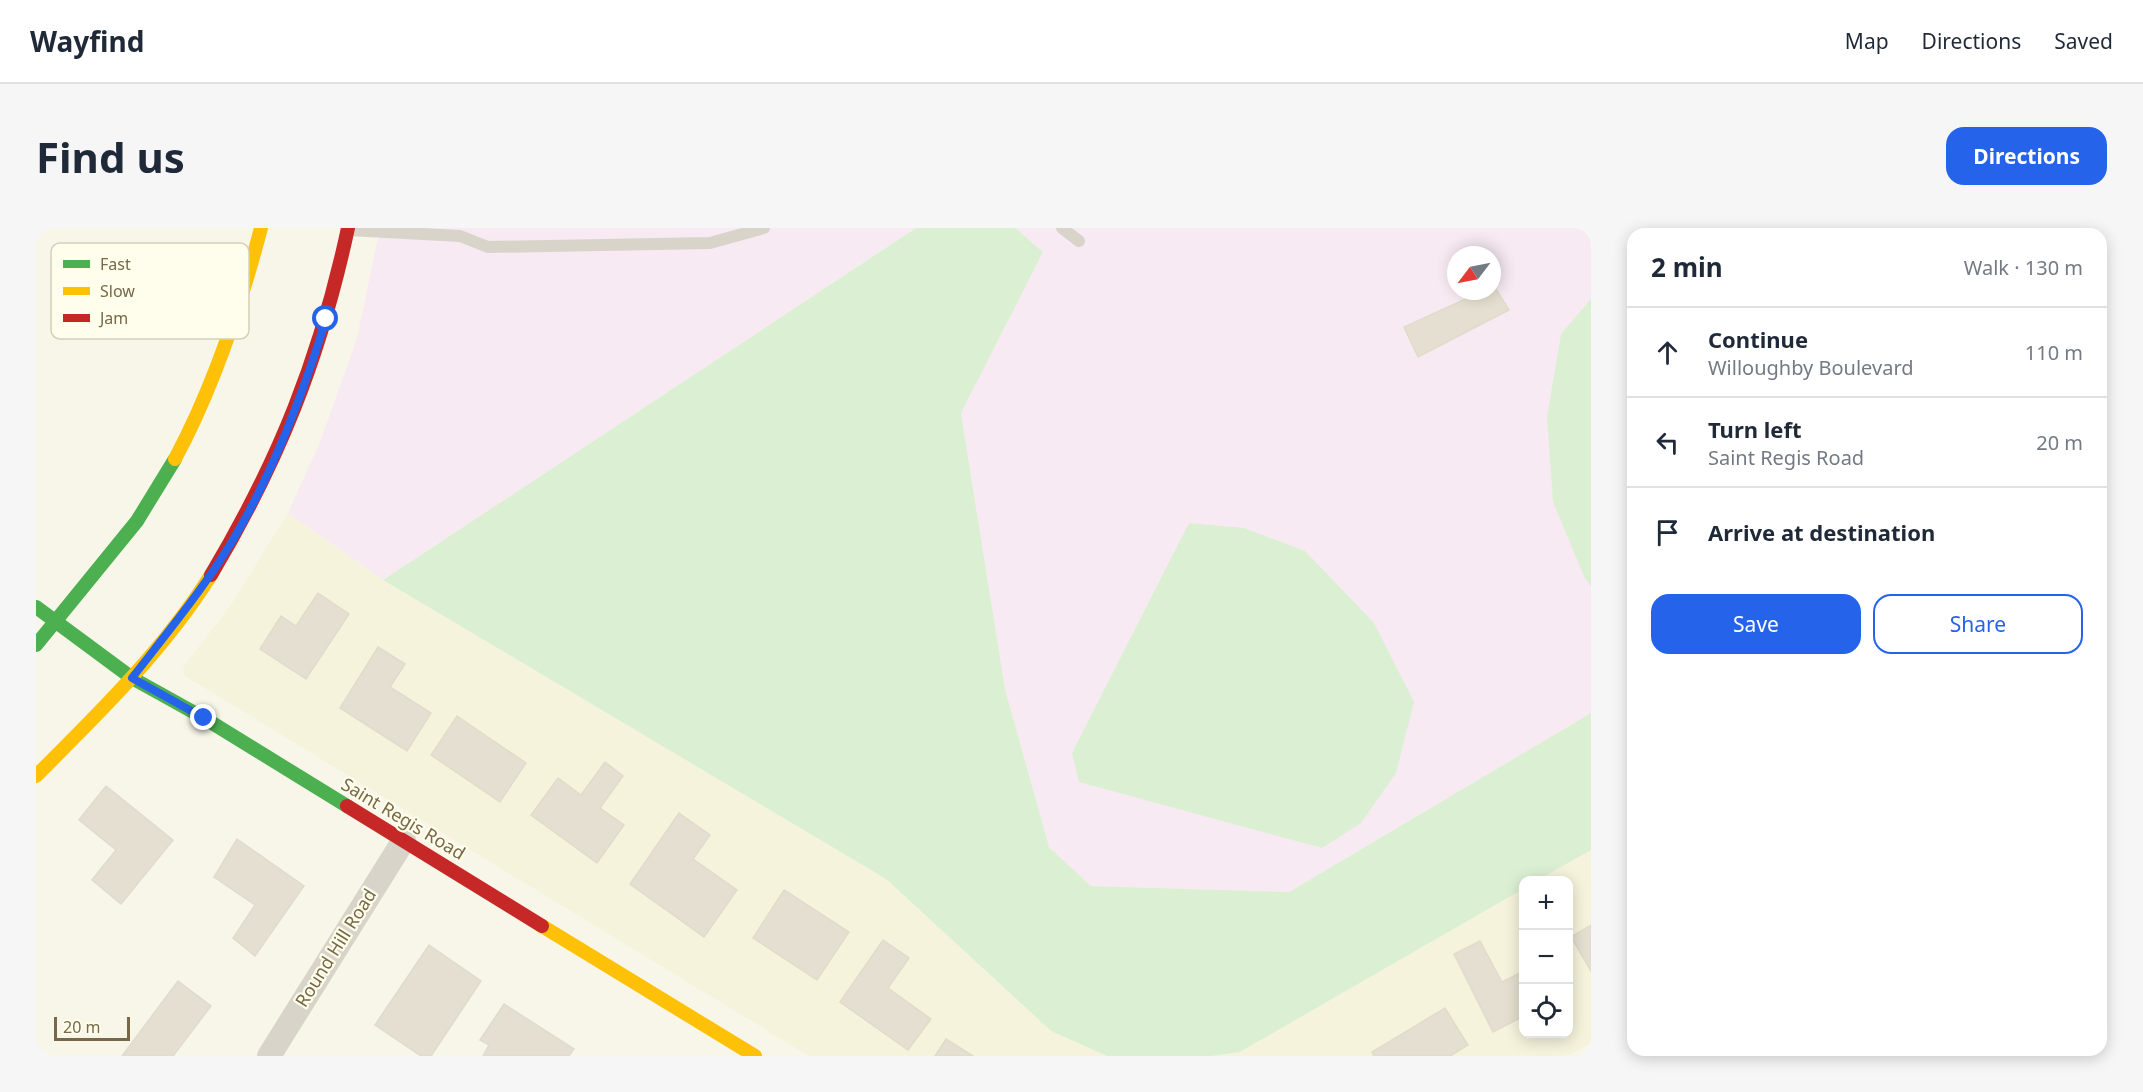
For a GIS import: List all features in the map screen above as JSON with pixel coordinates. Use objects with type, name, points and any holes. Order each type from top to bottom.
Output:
[{"type":"street","points":[[249,269],[261,228]]},
{"type":"street","points":[[36,776],[132,678],[190,604],[240,527],[273,464],[304,392],[326,319],[347,229]]},
{"type":"street","points":[[36,645],[54,621],[93,578],[150,502],[185,440],[227,339]]},
{"type":"street","name":"Saint Regis Road","points":[[36,607],[132,678],[204,718],[755,1056]]},
{"type":"street","name":"Round Hill Road","points":[[269,1056],[404,840]]},
{"type":"lane","points":[[347,229],[460,236],[488,247],[710,243],[765,228]]},
{"type":"lane","points":[[1062,228],[1079,241]]},
{"type":"shaded area","points":[[380,228],[916,228],[383,580],[288,513],[320,442],[357,338]]},
{"type":"shaded area","points":[[1015,228],[1591,228],[1591,713],[1289,892],[1091,886],[1049,847],[1005,689],[961,412],[1043,252]]},
{"type":"shaded area","points":[[288,513],[383,580],[886,879],[1051,1031],[1107,1056],[809,1056],[185,676],[183,667],[231,605]]},
{"type":"shaded area","points":[[1591,850],[1591,1043],[1568,1056],[1212,1056],[1240,1052],[1519,891],[1519,1038],[1573,1038],[1573,876],[1545,876]]},
{"type":"green space","points":[[916,228],[1015,228],[1043,252],[961,413],[1005,689],[1049,847],[1091,886],[1289,892],[1591,713],[1591,850],[1545,876],[1519,876],[1519,891],[1240,1052],[1212,1056],[1107,1056],[1051,1031],[886,879],[383,580]]},
{"type":"green space","points":[[1591,299],[1591,587],[1584,576],[1553,502],[1547,417],[1561,334]]},
{"type":"green space","points":[[1189,523],[1244,528],[1305,551],[1374,623],[1414,702],[1396,773],[1361,823],[1322,848],[1079,782],[1072,753]]},
{"type":"building","points":[[1501,297],[1509,310],[1418,357],[1404,327],[1463,300],[1501,300]]},
{"type":"building","points":[[318,593],[349,614],[306,679],[260,649],[281,616],[296,626]]},
{"type":"building","points":[[378,647],[405,664],[390,687],[431,713],[407,751],[340,708]]},
{"type":"building","points":[[457,716],[526,763],[500,802],[431,755]]},
{"type":"building","points":[[605,762],[623,776],[600,808],[624,825],[597,863],[531,815],[558,778],[581,795]]},
{"type":"building","points":[[106,786],[173,840],[121,904],[92,880],[116,850],[79,820]]},
{"type":"building","points":[[679,813],[710,835],[693,859],[737,890],[704,937],[630,884]]},
{"type":"building","points":[[237,839],[304,886],[255,956],[233,938],[255,905],[214,877]]},
{"type":"building","points":[[784,890],[849,932],[817,980],[753,938]]},
{"type":"building","points":[[1591,925],[1591,971],[1573,940],[1573,936]]},
{"type":"building","points":[[883,940],[909,958],[888,988],[931,1019],[908,1050],[840,1002]]},
{"type":"building","points":[[1480,941],[1502,982],[1519,974],[1519,1019],[1493,1032],[1454,954]]},
{"type":"building","points":[[429,945],[481,981],[431,1056],[421,1056],[375,1025]]},
{"type":"building","points":[[178,981],[211,1006],[173,1056],[122,1056]]},
{"type":"building","points":[[504,1004],[574,1049],[569,1056],[483,1056],[489,1045],[480,1040]]},
{"type":"building","points":[[1445,1008],[1468,1045],[1450,1056],[1374,1056],[1372,1052]]},
{"type":"building","points":[[946,1039],[973,1056],[935,1056]]},
{"type":"traffic: fast","points":[[36,645],[137,521],[175,459]]},
{"type":"traffic: fast","points":[[36,607],[132,678],[204,718],[347,806]]},
{"type":"traffic: slow","points":[[249,270],[261,228]]},
{"type":"traffic: slow","points":[[175,459],[202,403],[227,339]]},
{"type":"traffic: slow","points":[[36,776],[106,705],[151,655],[211,575]]},
{"type":"traffic: slow","points":[[542,926],[755,1056]]},
{"type":"traffic: jam","points":[[211,575],[257,491],[294,408],[324,321],[348,228]]},
{"type":"traffic: jam","points":[[347,806],[542,926]]},
{"type":"route","points":[[204,718],[132,678],[190,604],[240,527],[273,464],[304,392],[326,319]]}]
